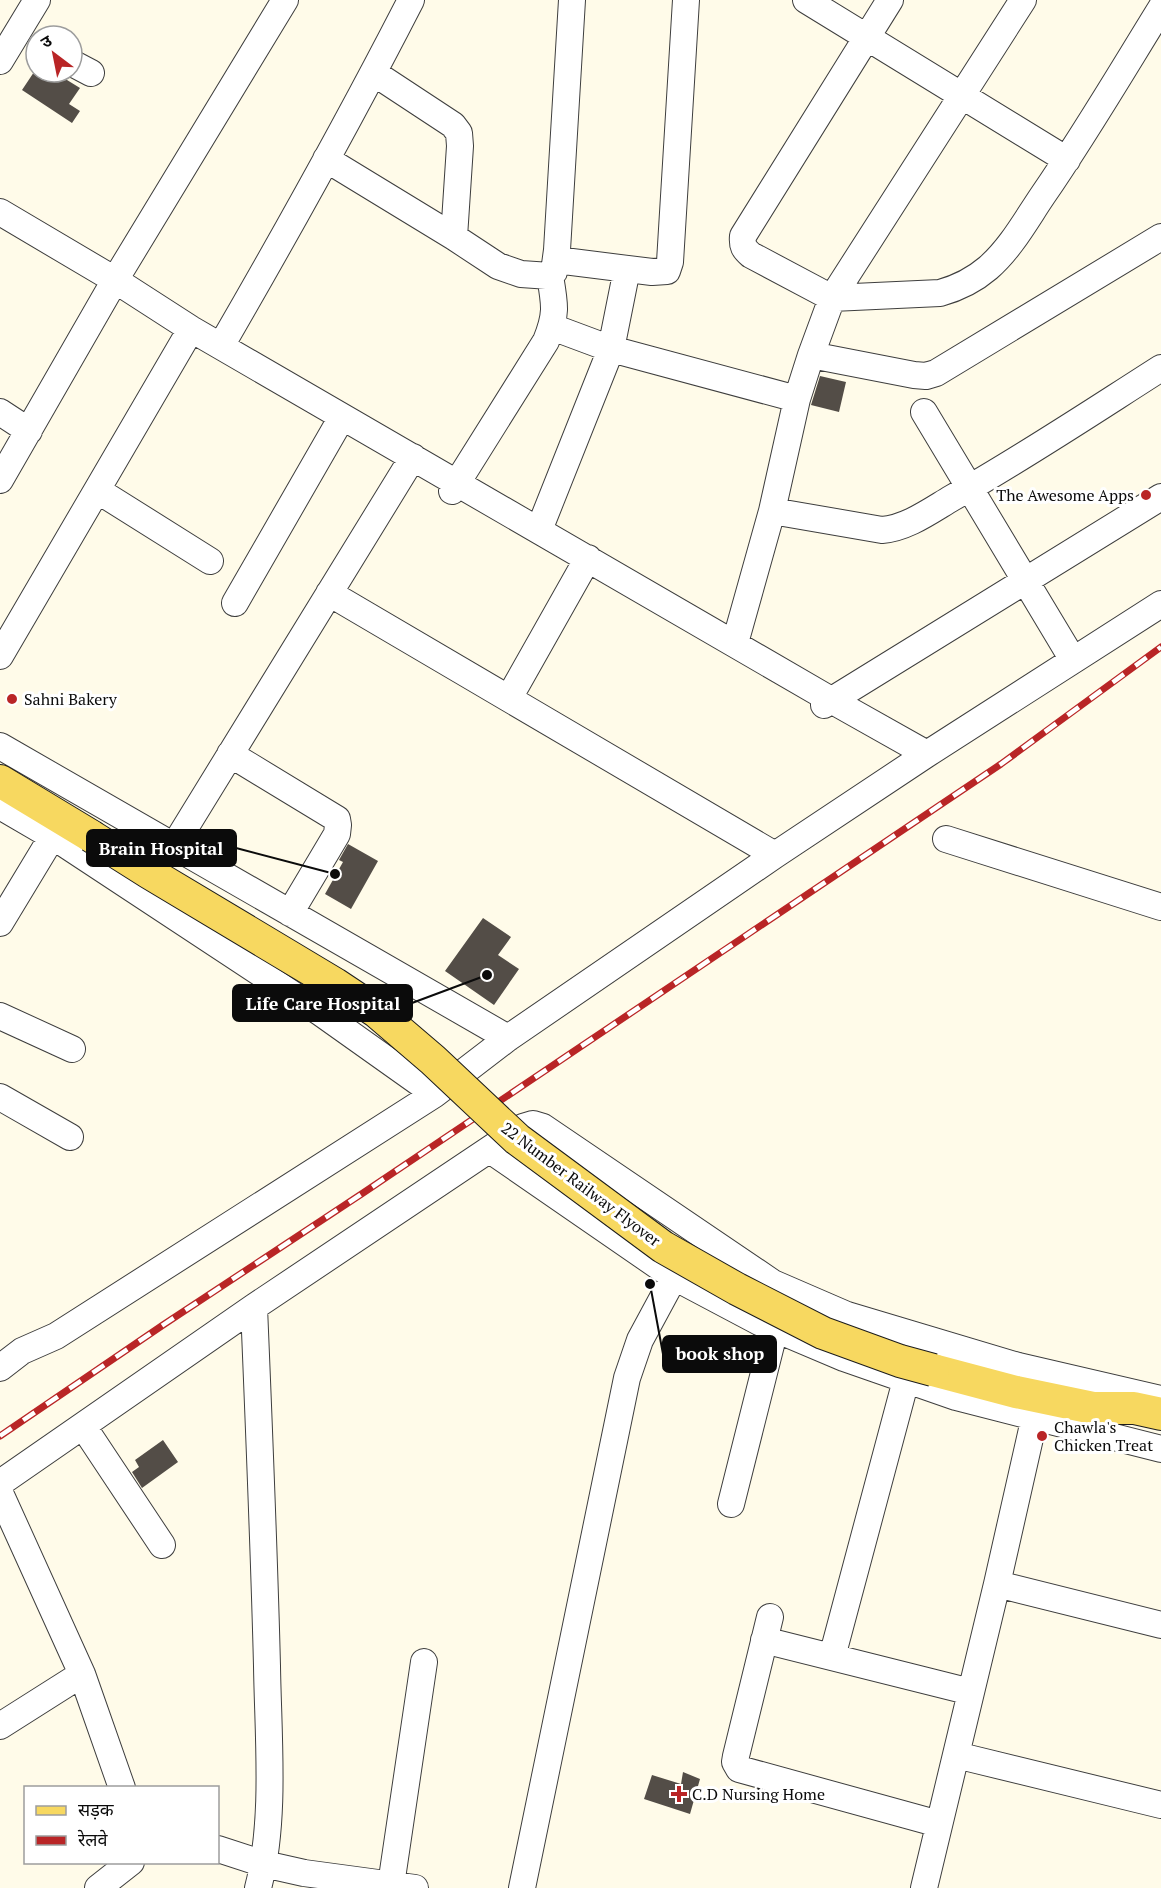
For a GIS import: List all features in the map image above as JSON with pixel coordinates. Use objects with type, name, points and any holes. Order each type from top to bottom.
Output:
[{"type":"main road","name":"22 Number Railway Flyover","points":[[0,781],[335,984],[377,1012],[517,1138],[663,1247],[737,1289],[823,1333],[900,1361],[919,1375],[1093,1408],[1134,1408],[1161,1414]]},
{"type":"main road","name":"22 Number Railway Flyover","points":[[1093,1408],[1123,1425],[1161,1435]]},
{"type":"street","points":[[31,24],[37,0]]},
{"type":"street","points":[[0,480],[112,285],[285,0]]},
{"type":"street","points":[[221,346],[374,73],[411,0]]},
{"type":"street","points":[[455,486],[546,341],[552,327],[555,305],[553,268],[572,0]]},
{"type":"street","points":[[326,159],[510,272],[545,277],[553,268],[627,269],[659,273],[667,271],[670,262],[686,0]]},
{"type":"street","points":[[806,0],[1067,160]]},
{"type":"street","points":[[890,0],[747,229],[742,244],[751,255],[832,298],[940,293],[953,290],[973,280],[988,268],[1006,249],[1067,160],[1161,8]]},
{"type":"street","points":[[735,643],[772,511],[797,399],[832,298],[1023,0]]},
{"type":"street","points":[[0,61],[24,40]]},
{"type":"street","points":[[374,73],[447,120],[459,133],[454,237]]},
{"type":"street","points":[[0,212],[188,334],[338,424],[455,486],[922,756]]},
{"type":"street","points":[[0,226],[112,285]]},
{"type":"street","points":[[811,355],[914,375],[926,376],[936,373],[1161,237]]},
{"type":"street","points":[[539,530],[611,349],[627,269]]},
{"type":"street","points":[[552,327],[611,349],[797,399]]},
{"type":"street","points":[[188,334],[221,346],[410,461]]},
{"type":"street","points":[[0,656],[188,334]]},
{"type":"street","points":[[772,511],[882,531],[892,529],[969,489],[1161,368]]},
{"type":"street","points":[[0,412],[29,430]]},
{"type":"street","points":[[924,412],[1073,660]]},
{"type":"street","points":[[235,603],[338,424]]},
{"type":"street","points":[[174,846],[410,461]]},
{"type":"street","points":[[455,486],[539,530],[586,563],[735,643],[827,703]]},
{"type":"street","points":[[97,490],[210,561]]},
{"type":"street","points":[[827,703],[1161,497]]},
{"type":"street","points":[[509,698],[586,563]]},
{"type":"street","points":[[329,593],[775,855]]},
{"type":"street","points":[[0,1368],[11,1346],[56,1336],[435,1094],[508,1038],[775,855],[922,756],[1161,604]]},
{"type":"street","points":[[0,747],[508,1038]]},
{"type":"street","points":[[230,754],[337,819],[337,834],[290,913]]},
{"type":"street","points":[[0,806],[52,837],[321,1013],[435,1094]]},
{"type":"street","points":[[0,923],[52,837]]},
{"type":"street","points":[[946,839],[1161,907]]},
{"type":"street","points":[[0,1016],[72,1049]]},
{"type":"street","points":[[0,1097],[70,1137]]},
{"type":"street","points":[[0,1484],[254,1307],[523,1127],[533,1124],[543,1127],[773,1283],[847,1315],[1018,1366],[1161,1399]]},
{"type":"street","points":[[490,1150],[674,1277],[775,1329],[844,1358],[919,1375],[956,1397],[1161,1449]]},
{"type":"street","points":[[522,1888],[627,1378],[640,1340],[674,1277]]},
{"type":"street","points":[[254,1307],[263,1509],[268,1737],[268,1813],[261,1876]]},
{"type":"street","points":[[731,1504],[775,1329]]},
{"type":"street","points":[[832,1657],[919,1375]]},
{"type":"street","points":[[924,1888],[998,1584],[1035,1416]]},
{"type":"street","points":[[82,1426],[162,1545]]},
{"type":"street","points":[[0,1493],[82,1674],[121,1786]]},
{"type":"street","points":[[998,1584],[1161,1625]]},
{"type":"street","points":[[939,1824],[739,1769],[735,1762],[736,1756],[767,1628],[832,1657],[971,1692]]},
{"type":"street","points":[[219,1850],[261,1876],[304,1873],[403,1887],[424,1662]]},
{"type":"street","points":[[0,1726],[82,1674]]},
{"type":"street","points":[[956,1755],[1161,1805]]},
{"type":"street","points":[[98,1888],[130,1864]]},
{"type":"building","points":[[26,84],[74,84],[80,88],[69,104],[80,111],[72,123],[22,90]]},
{"type":"building","points":[[820,376],[846,382],[839,412],[811,405]]},
{"type":"building","points":[[348,844],[378,861],[351,909],[325,894],[343,862],[339,860]]},
{"type":"building","points":[[483,918],[511,937],[498,955],[519,969],[494,1005],[445,971]]},
{"type":"building","points":[[163,1440],[178,1462],[142,1488],[132,1472],[139,1467],[135,1460]]},
{"type":"building","points":[[683,1772],[700,1779],[690,1814],[644,1799],[652,1775],[681,1784]]},
{"type":"railway","points":[[0,1436],[1001,764],[1161,647]]},
{"type":"place","name":"The Awesome Apps","points":[[1146,495]]},
{"type":"place","name":"Sahni Bakery","points":[[12,699]]},
{"type":"place","name":"Brain Hospital","points":[[335,874]]},
{"type":"place","name":"Life Care Hospital","points":[[487,975]]},
{"type":"place","name":"book shop","points":[[650,1284]]},
{"type":"place","name":"Chawla's Chicken Treat","points":[[1042,1436]]},
{"type":"place","name":"C.D Nursing Home","points":[[679,1794]]}]
